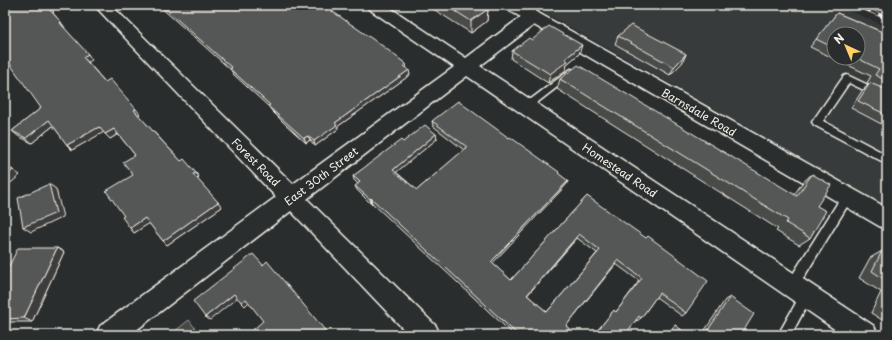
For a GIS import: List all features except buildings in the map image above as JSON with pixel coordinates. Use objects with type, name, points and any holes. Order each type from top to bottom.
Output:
[{"type":"street","name":"Forest Road","points":[[102,5],[427,335]]},
{"type":"street","name":"Homestead Road","points":[[375,5],[865,335]]},
{"type":"street","name":"East 30th Street","points":[[109,335],[466,67],[528,10]]},
{"type":"street","name":"Barnsdale Road","points":[[528,10],[887,219]]},
{"type":"lane","points":[[526,107],[564,76],[575,69],[582,73]]},
{"type":"lane","points":[[887,98],[847,78],[817,122],[887,160]]},
{"type":"lane","points":[[784,335],[799,291],[847,197]]},
{"type":"shaded area","points":[[531,5],[836,5],[887,27],[887,207]]},
{"type":"shaded area","points":[[189,320],[200,335],[170,335]]},
{"type":"railway","points":[[856,5],[887,18]]}]
